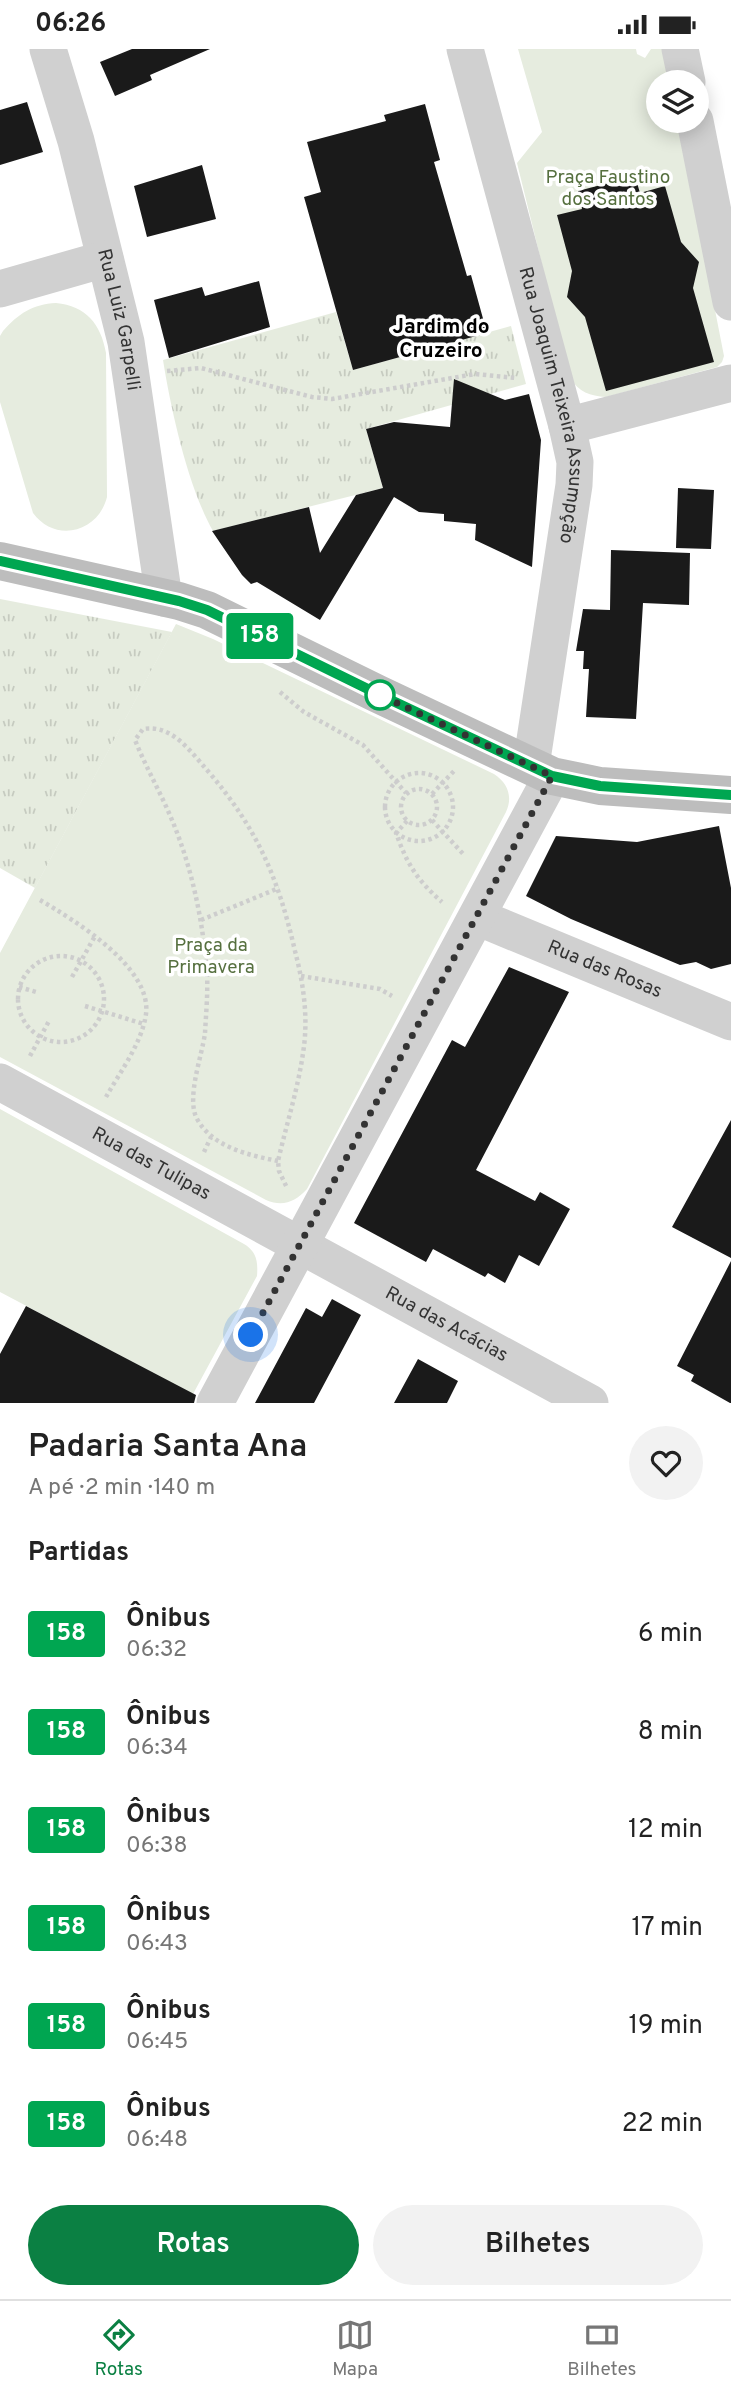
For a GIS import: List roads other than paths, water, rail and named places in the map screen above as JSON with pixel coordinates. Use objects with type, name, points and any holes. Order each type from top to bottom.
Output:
[{"type":"street","name":"Rua Luiz Garpelli","points":[[48,49],[76,141],[126,342],[164,598]]},
{"type":"street","name":"Rua Joaquim Teixeira Assumpção","points":[[215,1403],[300,1245],[462,912],[541,771],[575,462],[465,49]]},
{"type":"street","points":[[680,49],[684,70]]},
{"type":"street","points":[[697,133],[731,302]]},
{"type":"street","points":[[0,289],[105,259]]},
{"type":"street","points":[[567,426],[731,383]]},
{"type":"street","points":[[0,561],[207,610],[541,771],[600,786],[731,795]]},
{"type":"street","name":"Rua das Rosas","points":[[462,912],[731,1022]]},
{"type":"street","name":"Rua das Tulipas","points":[[13,1073],[300,1245]]},
{"type":"street","name":"Rua das Acácias","points":[[300,1245],[590,1403]]},
{"type":"district","name":"Jardim do Cruzeiro","points":[[441,339]]},
{"type":"park label","name":"Praça Faustino dos Santos","points":[[608,189]]},
{"type":"park label","name":"Praça da Primavera","points":[[211,957]]}]
